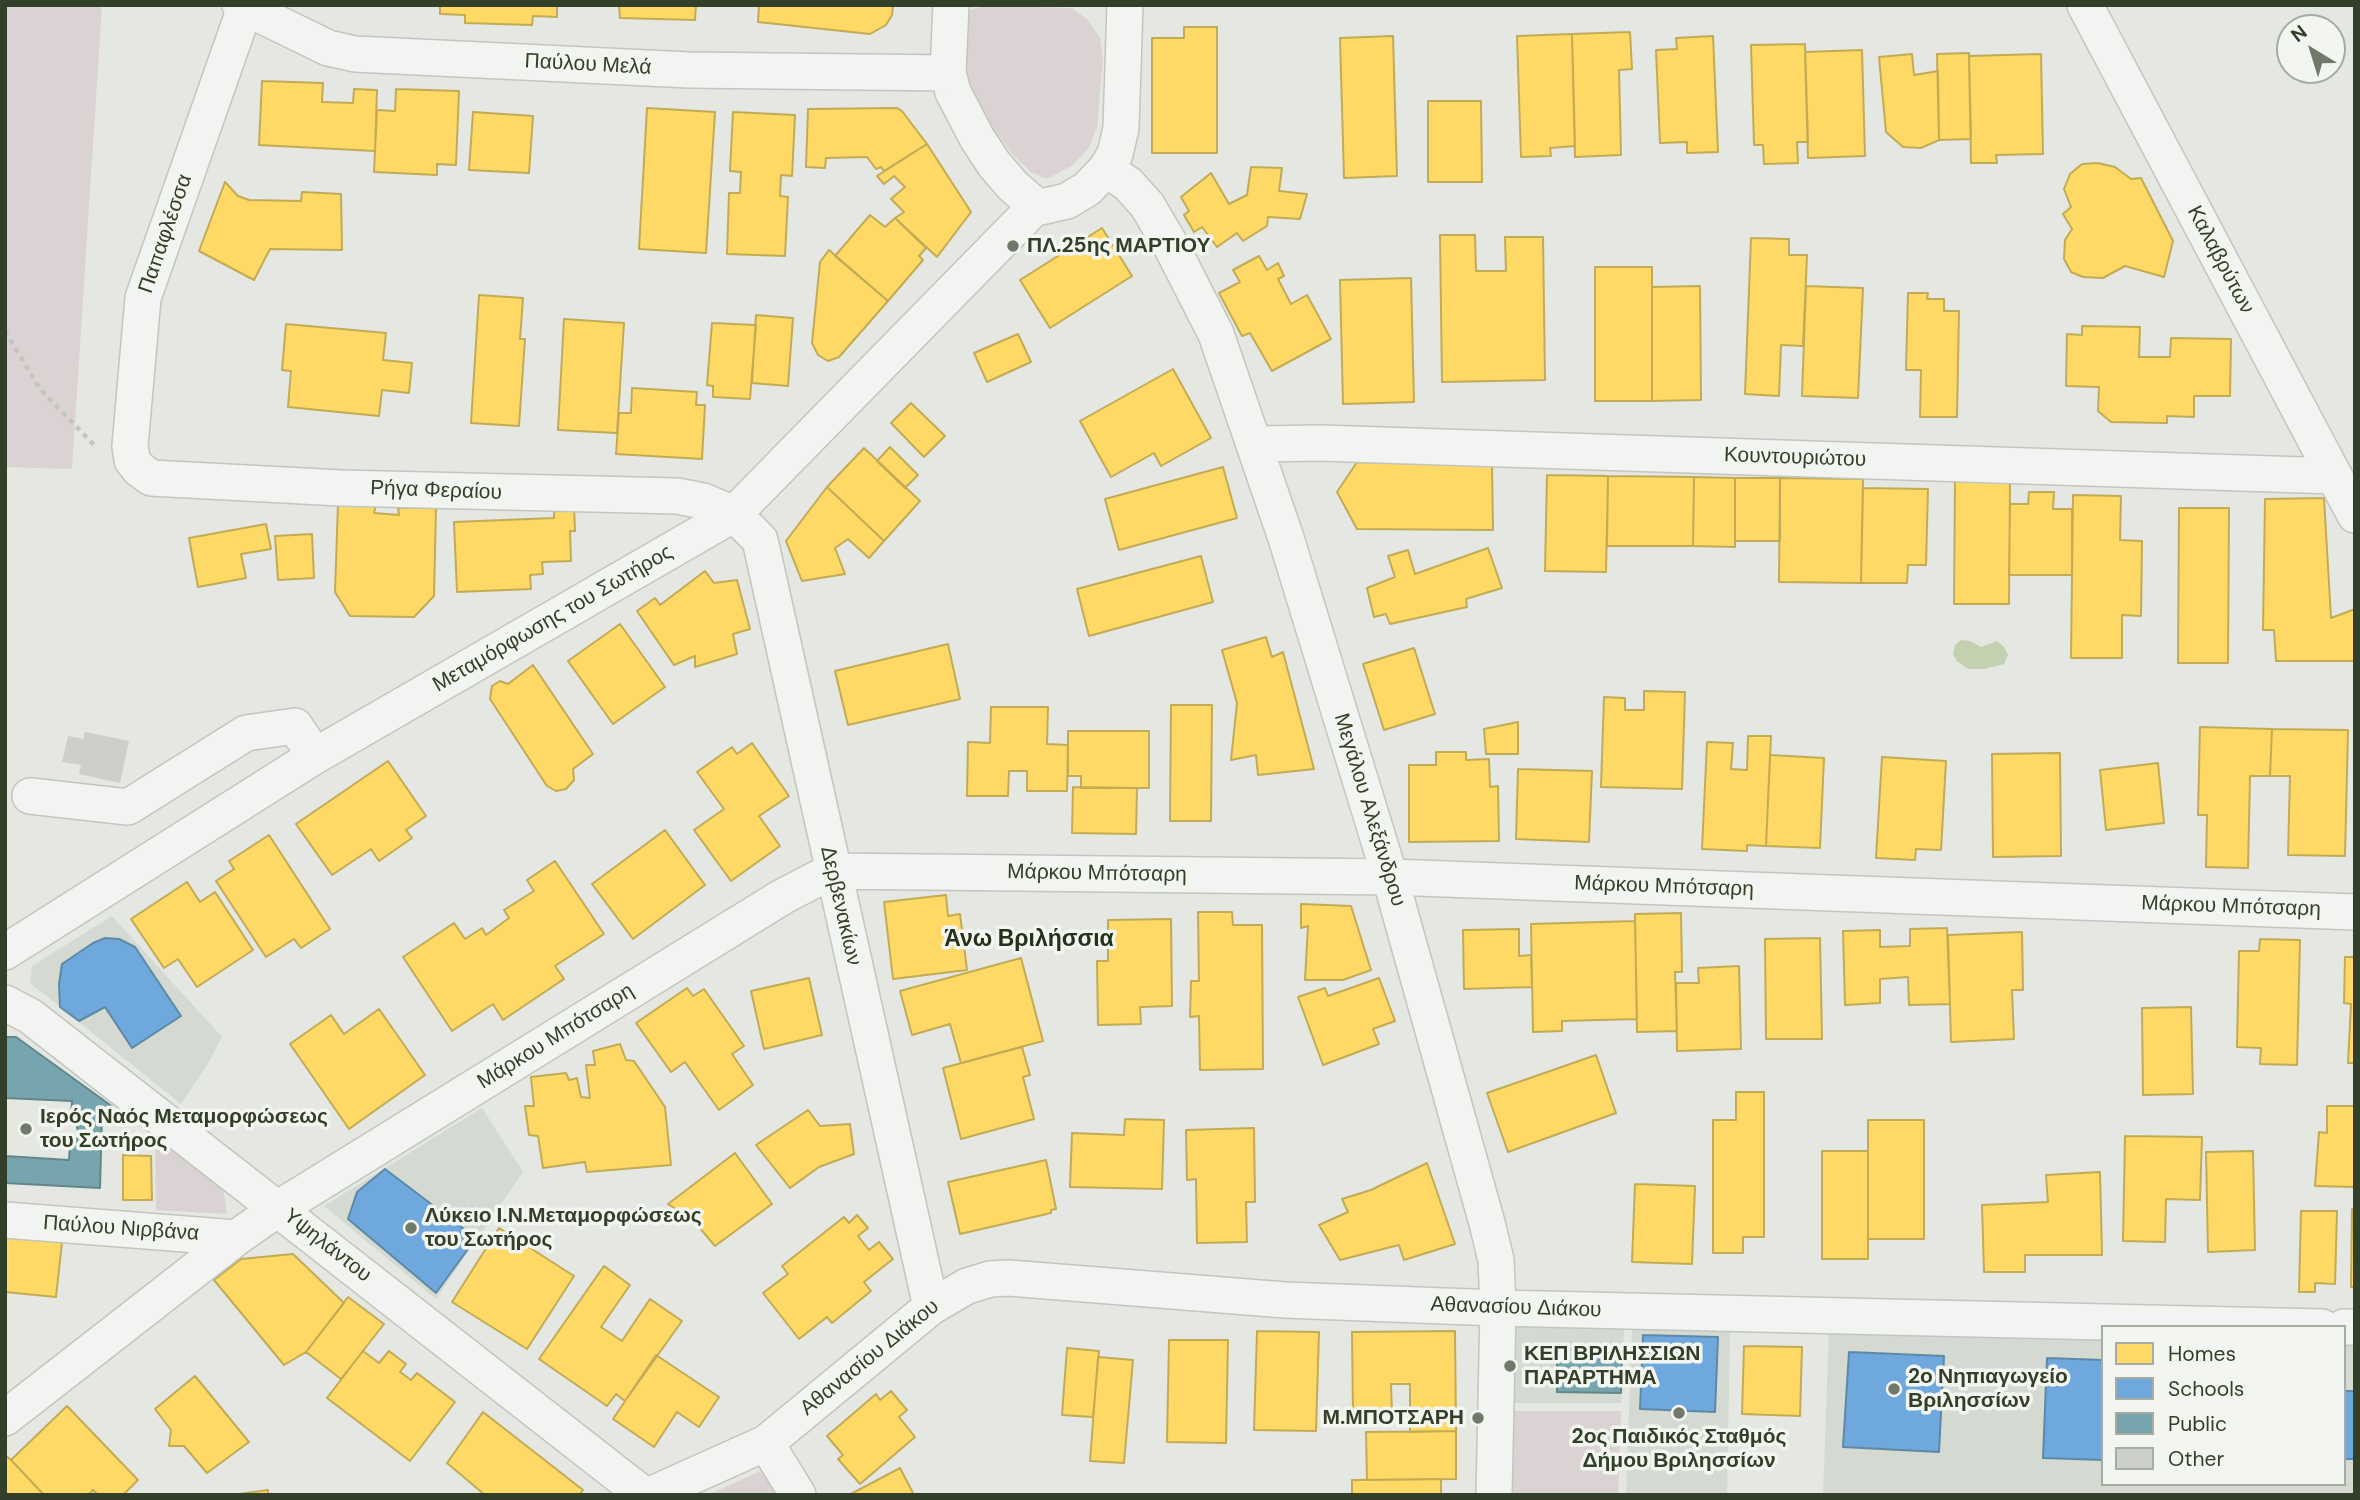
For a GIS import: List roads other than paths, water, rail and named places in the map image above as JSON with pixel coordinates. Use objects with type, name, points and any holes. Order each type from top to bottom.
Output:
[{"type":"street","points":[[951,5],[948,73],[961,110],[993,164],[1036,206],[1049,207],[1067,201],[1087,189],[1106,169],[1115,154],[1121,128],[1125,5]]},
{"type":"street","name":"Καλαβρύτων","points":[[2085,5],[2355,515]]},
{"type":"street","name":"Παύλου Μελά","points":[[244,7],[328,48],[355,54],[689,70],[948,73]]},
{"type":"street","name":"Παπαφλέσσα","points":[[135,464],[130,446],[143,298],[244,7]]},
{"type":"street","name":"Μεγάλου Αλεξάνδρου","points":[[1106,169],[1128,184],[1147,205],[1216,334],[1255,444],[1390,877],[1488,1223],[1498,1275],[1494,1495]]},
{"type":"street","name":"Μεταμόρφωσης του Σωτήρος","points":[[5,952],[315,756],[734,514],[1036,206]]},
{"type":"street","name":"Κουντουριώτου","points":[[1255,444],[1334,443],[2334,476]]},
{"type":"street","name":"Ρήγα Φεραίου","points":[[135,464],[151,478],[341,488],[677,496],[703,501],[734,514]]},
{"type":"street","name":"Δερβενακίων","points":[[734,514],[760,540],[931,1307]]},
{"type":"street","points":[[30,796],[128,807],[246,733],[295,726],[315,756]]},
{"type":"street","name":"Μάρκου Μπότσαρη","points":[[5,1418],[236,1238],[279,1208],[782,897],[832,870],[1390,877],[2355,912]]},
{"type":"street","name":"Υψηλάντου","points":[[5,1003],[30,1016],[644,1495]]},
{"type":"street","name":"Παύλου Νιρβάνα","points":[[5,1220],[236,1238]]},
{"type":"street","name":"Αθανασίου Διάκου","points":[[650,1495],[766,1443],[948,1295],[979,1282],[1009,1278],[1285,1300],[1498,1308],[2235,1325]]},
{"type":"street","points":[[766,1443],[798,1495]]},
{"type":"place","name":"ΠΛ.25ης ΜΑΡΤΙΟΥ","points":[[1013,246]]},
{"type":"place","name":"Ιερός Ναός Μεταμορφώσεως του Σωτήρος","points":[[26,1129]]},
{"type":"place","name":"Λύκειο Ι.Ν.Μεταμορφώσεως του Σωτήρος","points":[[411,1228]]},
{"type":"place","name":"ΚΕΠ ΒΡΙΛΗΣΣΙΩΝ ΠΑΡΑΡΤΗΜΑ","points":[[1510,1366]]},
{"type":"place","name":"2ο Νηπιαγωγείο Βριλησσίων","points":[[1894,1389]]},
{"type":"place","name":"2ος Παιδικός Σταθμός Δήμου Βριλησσίων","points":[[1679,1413]]},
{"type":"place","name":"Μ.ΜΠΟΤΣΑΡΗ","points":[[1478,1418]]},
{"type":"district","name":"Άνω Βριλήσσια","points":[[1029,940]]}]
